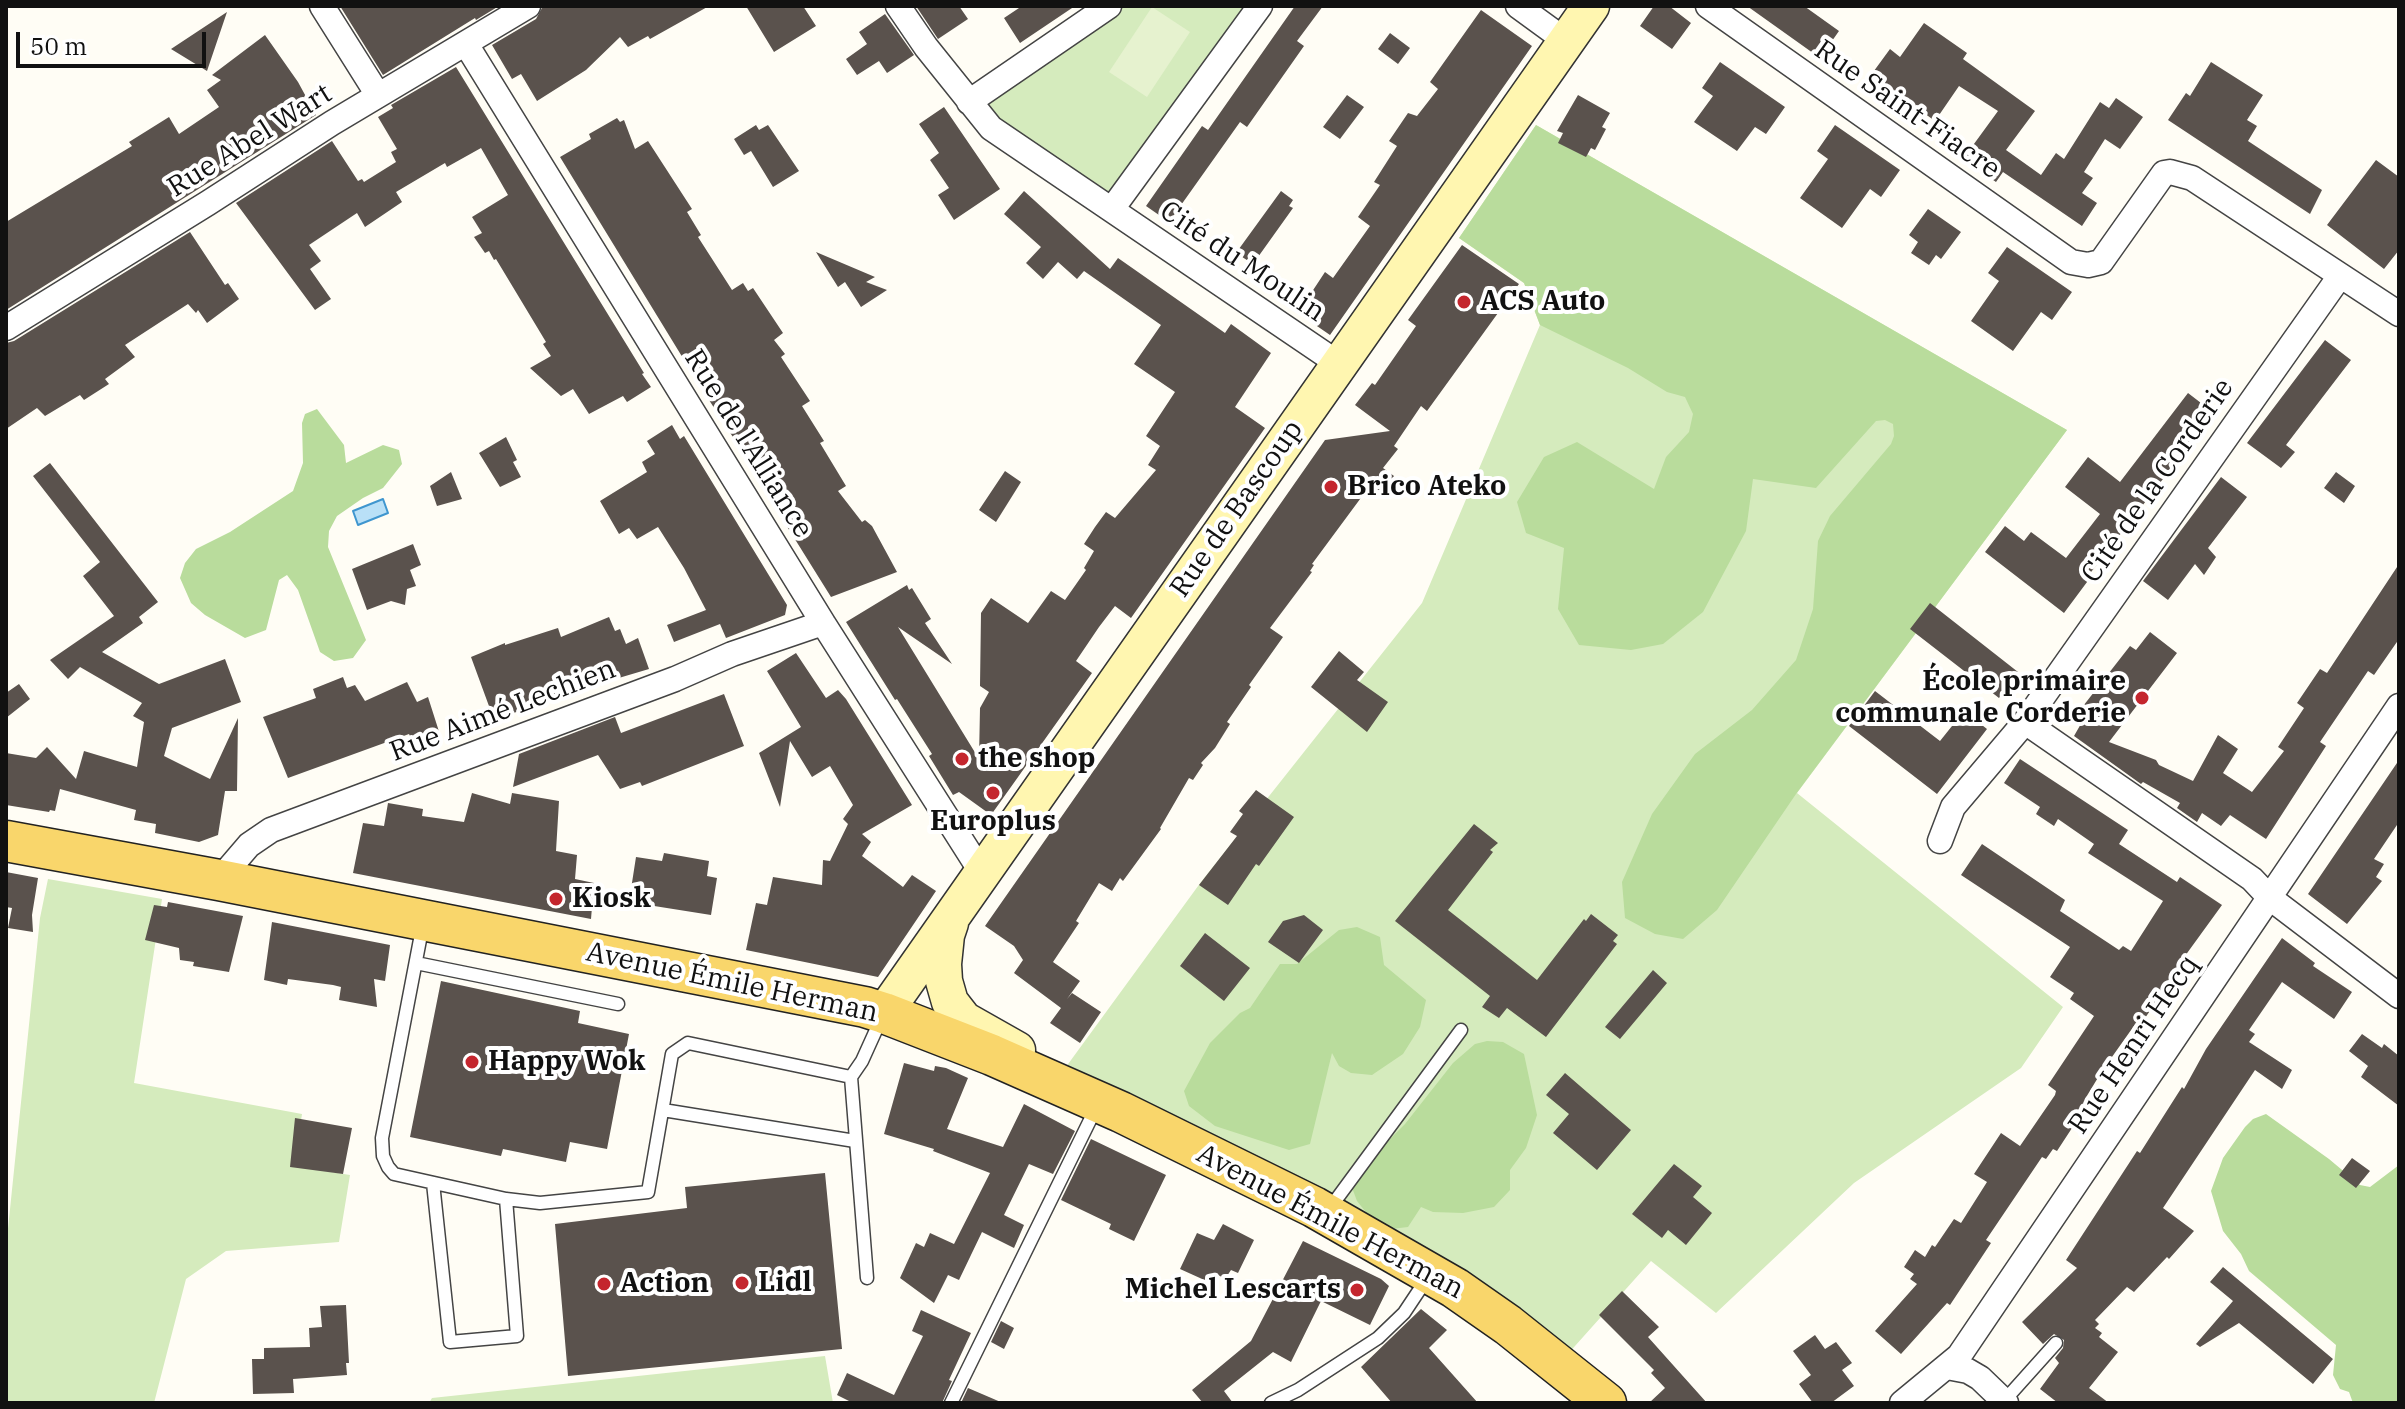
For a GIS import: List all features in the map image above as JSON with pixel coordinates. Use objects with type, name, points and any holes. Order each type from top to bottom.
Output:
[{"type":"main road","name":"Rue de Bascoup","points":[[884,1013],[1591,6]]},
{"type":"main road","name":"Avenue Émile Herman","points":[[6,841],[219,880],[884,1013],[992,1055],[1099,1102],[1325,1214],[1430,1273],[1508,1325],[1606,1403]]},
{"type":"main road","points":[[953,913],[946,935],[944,981],[950,1002],[964,1020],[993,1038],[1153,1112],[1213,1158]]},
{"type":"street","points":[[322,6],[378,95]]},
{"type":"street","name":"Rue Abel Wart","points":[[6,328],[378,95],[528,6]]},
{"type":"street","name":"Cité du Moulin","points":[[898,6],[926,47],[991,128],[1339,364]]},
{"type":"street","points":[[969,102],[1109,6]]},
{"type":"street","name":"Cité du Moulin","points":[[1112,209],[1260,6]]},
{"type":"street","points":[[1518,6],[1566,41]]},
{"type":"street","name":"Rue Saint-Fiacre","points":[[1708,6],[2071,262],[2088,265],[2101,262],[2164,173],[2181,174],[2192,178],[2397,310]]},
{"type":"street","name":"Rue de l'Alliance","points":[[466,44],[823,623],[982,873]]},
{"type":"street","name":"Cité de la Corderie","points":[[1940,841],[1953,807],[2025,722],[2340,276]]},
{"type":"street","name":"Rue Aimé Lechien","points":[[219,880],[249,845],[271,830],[675,679],[732,654],[823,623]]},
{"type":"street","name":"Rue Henri Hecq","points":[[1902,1403],[1947,1367],[1969,1342],[2399,706]]},
{"type":"street","points":[[2025,722],[2252,879],[2270,898],[2399,996]]},
{"type":"street","points":[[1969,1342],[1973,1366],[1980,1378]]},
{"type":"street","points":[[1947,1367],[1968,1371],[1980,1378],[2005,1402]]},
{"type":"lane","points":[[424,921],[382,1138],[383,1156],[394,1174],[506,1199],[540,1203],[648,1192],[672,1054],[688,1043],[851,1077]]},
{"type":"lane","points":[[416,963],[618,1004]]},
{"type":"lane","points":[[867,1278],[851,1077],[862,1061],[884,1013]]},
{"type":"lane","points":[[1325,1214],[1461,1030]]},
{"type":"lane","points":[[951,1403],[1099,1102]]},
{"type":"lane","points":[[663,1110],[855,1141]]},
{"type":"lane","points":[[433,1183],[450,1342],[517,1336],[506,1199]]},
{"type":"lane","points":[[1271,1403],[1298,1390],[1378,1338],[1404,1313],[1430,1273]]},
{"type":"lane","points":[[2005,1402],[2056,1343]]},
{"type":"green space","points":[[1109,6],[1260,6],[1112,209],[969,102]]},
{"type":"green space","points":[[1152,7],[1190,32],[1147,97],[1109,72]]},
{"type":"green space","points":[[1536,125],[2067,430],[1797,793],[2063,1007],[2021,1068],[1854,1183],[1716,1313],[1651,1261],[1558,1365],[1063,1071],[1201,882],[1422,603],[1540,325],[1524,283],[1459,238]]},
{"type":"green space","points":[[1536,125],[2067,430],[1796,794],[1717,910],[1683,939],[1655,934],[1625,918],[1622,882],[1652,814],[1695,754],[1752,710],[1796,660],[1813,609],[1818,541],[1830,516],[1891,444],[1893,424],[1885,420],[1876,421],[1816,488],[1753,479],[1746,531],[1703,612],[1663,644],[1631,650],[1579,645],[1558,609],[1564,548],[1526,533],[1517,502],[1544,457],[1577,442],[1654,489],[1666,457],[1689,432],[1693,414],[1685,397],[1667,392],[1628,368],[1540,325],[1524,283],[1459,238]]},
{"type":"green space","points":[[317,409],[344,445],[346,463],[383,445],[399,450],[402,464],[383,488],[337,516],[329,531],[328,547],[366,640],[353,658],[334,661],[320,652],[298,590],[287,575],[279,580],[266,630],[245,638],[205,615],[191,603],[180,578],[185,563],[196,549],[230,532],[293,491],[303,463],[302,423],[305,414]]},
{"type":"green space","points":[[48,879],[162,899],[134,1083],[302,1114],[294,1166],[350,1175],[339,1242],[226,1251],[186,1279],[154,1403],[6,1403],[6,1248],[40,918]]},
{"type":"green space","points":[[1357,927],[1380,937],[1384,965],[1426,1000],[1420,1027],[1403,1054],[1372,1075],[1351,1073],[1339,1066],[1332,1053],[1310,1144],[1289,1150],[1215,1126],[1189,1106],[1184,1091],[1210,1043],[1240,1013],[1250,1008],[1280,964],[1297,964],[1339,930]]},
{"type":"green space","points":[[1503,1042],[1524,1054],[1537,1115],[1526,1148],[1510,1170],[1510,1190],[1494,1207],[1463,1213],[1433,1212],[1421,1207],[1408,1227],[1391,1229],[1369,1216],[1357,1201],[1351,1185],[1359,1162],[1405,1124],[1453,1063],[1475,1044]]},
{"type":"green space","points":[[2266,1114],[2360,1185],[2370,1187],[2399,1165],[2399,1403],[2353,1403],[2349,1392],[2340,1389],[2333,1375],[2336,1345],[2249,1271],[2241,1254],[2223,1231],[2211,1191],[2223,1158],[2245,1127],[2253,1119]]},
{"type":"green space","points":[[825,1356],[833,1403],[429,1403],[432,1398]]},
{"type":"water","points":[[383,499],[388,513],[358,525],[353,511]]},
{"type":"building","points":[[340,6],[499,6],[383,75]]},
{"type":"building","points":[[543,6],[709,6],[650,39],[648,36],[628,47],[620,37],[586,70],[537,101],[521,74],[512,79],[492,45],[536,19]]},
{"type":"building","points":[[746,6],[803,6],[816,26],[774,52]]},
{"type":"building","points":[[916,6],[959,6],[968,19],[938,39]]},
{"type":"building","points":[[1022,6],[1075,6],[1020,43],[1004,18]]},
{"type":"building","points":[[1295,6],[1323,6],[1297,41],[1304,46],[1247,127],[1240,122],[1169,222],[1146,206],[1202,126],[1208,130]]},
{"type":"building","points":[[1654,6],[1669,6],[1691,23],[1672,49],[1640,26]]},
{"type":"building","points":[[1747,6],[1804,6],[1839,31],[1820,58]]},
{"type":"building","points":[[1481,10],[1532,46],[1330,335],[1298,313],[1325,272],[1333,278],[1370,226],[1358,217],[1380,185],[1374,182],[1397,146],[1389,141],[1408,113],[1417,116],[1438,89],[1430,82]]},
{"type":"building","points":[[227,12],[207,71],[171,49]]},
{"type":"building","points":[[885,14],[914,55],[887,73],[879,61],[857,75],[846,59],[867,44],[859,32]]},
{"type":"building","points":[[1924,23],[1967,53],[1963,59],[2035,111],[2006,150],[2041,175],[2056,153],[2064,159],[2100,102],[2109,108],[2116,98],[2143,117],[2120,149],[2105,139],[2084,172],[2093,178],[2082,193],[2097,203],[2082,226],[2003,172],[1996,182],[1963,159],[1998,111],[1959,86],[1935,121],[1871,75],[1890,49],[1900,57]]},
{"type":"building","points":[[1390,33],[1410,48],[1398,64],[1378,49]]},
{"type":"building","points":[[265,35],[298,82],[316,115],[6,310],[6,222],[132,146],[129,142],[169,117],[179,134],[219,107],[207,90],[221,80],[212,75]]},
{"type":"building","points":[[1720,62],[1785,107],[1766,134],[1755,127],[1737,151],[1694,122],[1713,96],[1702,88]]},
{"type":"building","points":[[2211,62],[2263,95],[2247,120],[2257,126],[2248,141],[2322,190],[2310,214],[2168,120],[2186,93],[2190,96]]},
{"type":"building","points":[[456,67],[644,373],[651,387],[627,402],[623,396],[589,414],[573,389],[561,396],[530,368],[551,356],[543,344],[546,342],[496,259],[489,251],[485,253],[474,237],[482,233],[472,217],[508,195],[481,148],[447,167],[445,163],[396,192],[402,202],[365,227],[357,213],[309,245],[321,261],[310,269],[331,299],[315,310],[236,203],[332,141],[358,181],[362,179],[364,182],[396,162],[391,152],[397,149],[378,117],[393,108],[391,105]]},
{"type":"building","points":[[1347,95],[1364,107],[1340,139],[1323,127]]},
{"type":"building","points":[[1578,95],[1610,113],[1595,150],[1591,148],[1586,157],[1558,143],[1563,133],[1557,131]]},
{"type":"building","points":[[944,107],[1000,189],[954,220],[938,195],[949,188],[930,160],[939,153],[919,124]]},
{"type":"building","points":[[617,118],[620,122],[624,120],[635,149],[648,141],[692,209],[687,212],[701,235],[698,237],[732,290],[743,283],[748,291],[753,288],[783,333],[774,340],[785,354],[781,357],[810,401],[802,406],[824,441],[820,443],[846,486],[838,491],[862,522],[865,520],[872,526],[897,572],[831,597],[773,504],[786,496],[759,456],[749,462],[700,386],[560,157],[591,139],[589,134]]},
{"type":"building","points":[[756,125],[759,130],[768,125],[799,171],[773,187],[751,151],[744,155],[734,139]]},
{"type":"building","points":[[1835,125],[1900,170],[1881,197],[1870,189],[1842,228],[1800,198],[1828,159],[1817,151]]},
{"type":"building","points":[[2376,160],[2399,177],[2399,250],[2384,269],[2327,225]]},
{"type":"building","points":[[1024,191],[1110,269],[1118,258],[1225,333],[1231,324],[1271,353],[1235,407],[1265,428],[1131,618],[1115,606],[1099,627],[1076,661],[1092,673],[991,815],[959,792],[953,795],[929,756],[932,754],[846,622],[907,585],[909,590],[912,588],[931,619],[925,623],[952,664],[898,627],[979,759],[980,708],[989,692],[980,686],[981,613],[991,598],[1028,623],[1051,591],[1065,600],[1086,570],[1084,568],[1094,551],[1084,544],[1095,527],[1106,512],[1115,518],[1156,470],[1148,465],[1160,446],[1146,436],[1175,392],[1134,364],[1161,325],[1084,271],[1077,279],[1058,262],[1043,279],[1026,263],[1041,247],[1004,214]]},
{"type":"building","points":[[1281,191],[1293,200],[1289,206],[1293,208],[1253,264],[1236,253]]},
{"type":"building","points":[[1928,209],[1961,232],[1941,259],[1936,255],[1929,265],[1911,253],[1918,242],[1909,235]]},
{"type":"building","points":[[190,232],[225,285],[228,283],[239,299],[207,323],[198,310],[196,313],[188,304],[125,345],[135,357],[105,379],[109,384],[84,400],[80,395],[45,416],[37,408],[6,429],[6,343],[14,341]]},
{"type":"building","points":[[1462,245],[1519,284],[1427,411],[1421,406],[1394,446],[1398,449],[1383,468],[1394,476],[1377,498],[1366,491],[1312,564],[1312,572],[1270,628],[1283,637],[1249,685],[1251,687],[1227,722],[1230,724],[1215,748],[1201,763],[1203,765],[1193,780],[1189,778],[1161,829],[1123,881],[1120,878],[1112,891],[1099,883],[1076,921],[1079,923],[1053,962],[1080,981],[1067,999],[1072,993],[1101,1012],[1080,1043],[1050,1023],[1061,1008],[1014,973],[1023,960],[1014,946],[985,926],[1325,440],[1390,431],[1355,405],[1372,383],[1375,385],[1416,326],[1408,320]]},
{"type":"building","points":[[2007,247],[2072,292],[2052,320],[2041,312],[2013,351],[1971,321],[1999,281],[1988,273]]},
{"type":"building","points":[[816,252],[875,277],[866,282],[887,290],[861,307],[845,282],[838,287]]},
{"type":"building","points":[[2325,340],[2351,360],[2286,445],[2295,452],[2281,468],[2247,443]]},
{"type":"building","points":[[2188,393],[2214,413],[2088,576],[2090,578],[2064,613],[1985,552],[2005,526],[2024,541],[2031,532],[2066,558],[2100,514],[2065,487],[2088,457],[2120,482]]},
{"type":"building","points":[[672,425],[680,439],[684,436],[787,605],[785,615],[726,638],[720,624],[674,642],[667,625],[706,610],[684,568],[658,527],[637,539],[629,528],[619,534],[600,501],[647,472],[642,462],[655,454],[647,441]]},
{"type":"building","points":[[506,437],[521,477],[500,487],[479,453]]},
{"type":"building","points":[[50,463],[158,602],[139,617],[143,623],[102,652],[159,684],[225,659],[241,702],[172,728],[164,756],[210,779],[238,718],[237,791],[225,791],[218,835],[199,842],[155,833],[156,824],[134,820],[136,810],[60,789],[55,811],[6,805],[6,753],[36,758],[47,747],[76,779],[84,751],[137,767],[144,722],[133,716],[142,703],[80,667],[68,679],[50,660],[114,616],[83,576],[100,562],[33,476]]},
{"type":"building","points":[[1005,471],[1021,482],[996,522],[979,510]]},
{"type":"building","points":[[451,472],[462,499],[437,506],[430,486]]},
{"type":"building","points":[[2336,472],[2355,486],[2344,503],[2324,488]]},
{"type":"building","points":[[2221,477],[2247,497],[2208,548],[2216,557],[2204,575],[2195,564],[2168,600],[2143,581]]},
{"type":"building","points":[[413,544],[421,565],[410,570],[416,586],[407,589],[405,605],[391,601],[367,610],[352,569]]},
{"type":"building","points":[[2399,564],[2399,639],[2374,675],[2368,671],[2320,742],[2326,746],[2266,839],[2230,815],[2221,826],[2202,813],[2197,822],[2177,808],[2180,803],[2143,782],[2141,784],[2074,736],[2086,715],[2080,710],[2130,646],[2136,650],[2150,632],[2177,653],[2109,742],[2156,760],[2159,765],[2193,781],[2218,735],[2238,749],[2223,773],[2252,792],[2284,751],[2278,747],[2304,708],[2297,703],[2320,669],[2327,673]]},
{"type":"building","points":[[1930,603],[2018,672],[1999,698],[1910,629]]},
{"type":"building","points":[[609,617],[615,631],[620,629],[626,644],[638,638],[649,669],[612,680],[611,676],[517,712],[493,717],[471,657],[505,643],[558,628],[561,637]]},
{"type":"building","points":[[1339,651],[1364,672],[1357,680],[1388,702],[1367,732],[1311,687]]},
{"type":"building","points":[[796,653],[826,698],[838,690],[846,699],[912,805],[862,834],[871,842],[862,856],[903,887],[912,875],[936,891],[878,977],[746,950],[756,903],[767,905],[773,877],[822,885],[823,860],[830,861],[848,824],[843,819],[853,805],[830,766],[812,777],[790,741],[780,807],[759,753],[801,727],[767,671]]},
{"type":"building","points":[[343,677],[347,688],[355,685],[365,701],[407,682],[417,702],[428,697],[442,741],[416,749],[409,734],[288,778],[263,717],[316,698],[313,689]]},
{"type":"building","points":[[19,684],[30,699],[6,718],[6,693]]},
{"type":"building","points":[[1875,691],[1940,741],[1964,711],[1987,729],[1937,794],[1849,726]]},
{"type":"building","points":[[724,694],[744,746],[642,786],[640,782],[620,789],[598,755],[513,787],[519,754],[615,717],[621,733]]},
{"type":"building","points":[[2020,759],[2128,830],[2119,844],[2177,882],[2180,877],[2222,905],[2145,1018],[2141,1016],[2102,1071],[2085,1099],[2089,1102],[2057,1151],[2053,1149],[2046,1159],[2042,1157],[1986,1240],[1991,1243],[1950,1305],[1947,1303],[1901,1354],[1875,1331],[1917,1284],[1910,1279],[1914,1274],[1904,1267],[1915,1250],[1925,1257],[1954,1219],[1961,1223],[1987,1182],[1974,1174],[2001,1133],[2020,1146],[2055,1095],[2056,1091],[2048,1085],[2094,1016],[2070,999],[2074,993],[2050,977],[2070,947],[1961,875],[1982,844],[2065,900],[2060,911],[2119,950],[2123,946],[2131,951],[2163,901],[2088,853],[2094,844],[2058,819],[2054,826],[2036,814],[2040,807],[2004,783]]},
{"type":"building","points":[[2399,760],[2399,822],[2374,859],[2384,864],[2376,877],[2382,881],[2347,924],[2308,894]]},
{"type":"building","points":[[1256,790],[1294,817],[1228,905],[1199,885],[1237,836],[1230,832],[1243,814],[1239,811]]},
{"type":"building","points":[[472,793],[510,804],[512,793],[559,801],[556,851],[577,855],[575,879],[594,883],[591,919],[353,873],[363,823],[384,826],[388,803],[423,809],[422,816],[464,822]]},
{"type":"building","points":[[1474,824],[1498,843],[1448,910],[1537,980],[1591,914],[1618,935],[1613,941],[1617,944],[1546,1037],[1507,1008],[1499,1018],[1482,1007],[1490,996],[1395,921]]},
{"type":"building","points":[[664,853],[709,861],[707,876],[717,878],[711,915],[629,902],[636,857],[662,861]]},
{"type":"building","points":[[6,872],[38,878],[32,915],[33,932],[8,928],[12,908],[6,907]]},
{"type":"building","points":[[168,902],[243,916],[229,972],[193,966],[194,962],[180,960],[179,948],[145,940],[154,905],[167,907]]},
{"type":"building","points":[[1304,915],[1323,930],[1299,963],[1268,942],[1283,921]]},
{"type":"building","points":[[272,922],[390,945],[385,981],[374,979],[377,1007],[339,1000],[341,987],[333,985],[288,979],[287,985],[264,980]]},
{"type":"building","points":[[1205,933],[1250,968],[1224,1001],[1180,966]]},
{"type":"building","points":[[2282,938],[2315,963],[2313,966],[2352,992],[2334,1019],[2282,982],[2249,1030],[2255,1034],[2249,1042],[2292,1070],[2282,1089],[2255,1070],[2163,1208],[2194,1231],[2134,1292],[2127,1287],[2095,1320],[2099,1324],[2095,1328],[2102,1333],[2099,1337],[2118,1352],[2089,1388],[2109,1403],[2058,1403],[2040,1389],[2059,1363],[2055,1358],[2063,1348],[2064,1340],[2054,1334],[2043,1344],[2022,1322],[2077,1268],[2066,1260],[2137,1151],[2140,1153],[2182,1087],[2184,1089],[2206,1049]]},
{"type":"building","points":[[1653,970],[1667,983],[1620,1039],[1605,1027]]},
{"type":"building","points":[[441,981],[580,1011],[578,1023],[629,1034],[607,1149],[570,1142],[566,1162],[503,1149],[501,1156],[410,1137]]},
{"type":"building","points":[[2362,1034],[2382,1048],[2384,1044],[2399,1056],[2399,1106],[2361,1077],[2368,1066],[2349,1051]]},
{"type":"building","points":[[904,1063],[934,1071],[935,1066],[946,1068],[968,1078],[947,1129],[1003,1147],[1024,1104],[1075,1131],[1053,1174],[1029,1164],[1004,1215],[1024,1225],[1014,1248],[982,1232],[959,1280],[948,1275],[934,1303],[900,1278],[916,1243],[924,1247],[930,1233],[954,1244],[990,1173],[934,1149],[884,1134]]},
{"type":"building","points":[[1565,1073],[1631,1130],[1597,1170],[1553,1133],[1569,1114],[1546,1095]]},
{"type":"building","points":[[295,1118],[352,1128],[343,1174],[290,1167]]},
{"type":"building","points":[[1091,1139],[1166,1175],[1134,1241],[1109,1229],[1111,1224],[1061,1200]]},
{"type":"building","points":[[2352,1158],[2370,1171],[2356,1188],[2339,1175]]},
{"type":"building","points":[[1674,1164],[1702,1186],[1693,1197],[1712,1213],[1686,1245],[1668,1230],[1662,1238],[1632,1214]]},
{"type":"building","name":"Lidl","points":[[825,1173],[842,1349],[568,1376],[555,1224],[687,1208],[685,1187]]},
{"type":"building","points":[[1223,1224],[1254,1240],[1238,1273],[1231,1270],[1225,1279],[1215,1273],[1211,1283],[1180,1269],[1197,1233],[1214,1240]]},
{"type":"building","points":[[1303,1241],[1381,1279],[1389,1286],[1370,1325],[1321,1301],[1291,1362],[1273,1352],[1224,1391],[1233,1403],[1203,1403],[1192,1390],[1251,1341]]},
{"type":"building","points":[[2223,1267],[2333,1359],[2313,1384],[2239,1323],[2200,1347],[2196,1344],[2233,1301],[2210,1282]]},
{"type":"building","points":[[1622,1291],[1659,1327],[1648,1337],[1707,1403],[1649,1403],[1665,1388],[1651,1373],[1654,1370],[1599,1315]]},
{"type":"building","points":[[346,1305],[347,1375],[293,1379],[294,1393],[253,1394],[252,1359],[264,1359],[264,1348],[310,1347],[309,1328],[322,1327],[320,1306]]},
{"type":"building","points":[[1421,1309],[1447,1330],[1429,1348],[1478,1403],[1392,1403],[1361,1367]]},
{"type":"building","points":[[921,1310],[971,1333],[942,1403],[853,1403],[837,1395],[847,1373],[894,1395],[923,1336],[912,1331]]},
{"type":"building","points":[[1001,1321],[1014,1328],[1004,1349],[991,1342]]},
{"type":"building","points":[[1815,1335],[1825,1349],[1836,1342],[1852,1363],[1842,1370],[1854,1386],[1831,1403],[1813,1403],[1799,1384],[1811,1375],[1793,1351]]},
{"type":"building","points":[[968,1388],[1003,1403],[961,1403]]},
{"type":"place","name":"ACS Auto","points":[[1464,302]]},
{"type":"place","name":"Brico Ateko","points":[[1331,487]]},
{"type":"place","name":"École primaire communale Corderie","points":[[2142,698]]},
{"type":"place","name":"the shop","points":[[962,759]]},
{"type":"place","name":"Europlus","points":[[993,793]]},
{"type":"place","name":"Kiosk","points":[[556,899]]},
{"type":"place","name":"Happy Wok","points":[[472,1062]]},
{"type":"place","name":"Lidl","points":[[742,1283]]},
{"type":"place","name":"Action","points":[[604,1284]]},
{"type":"place","name":"Michel Lescarts","points":[[1357,1290]]}]
